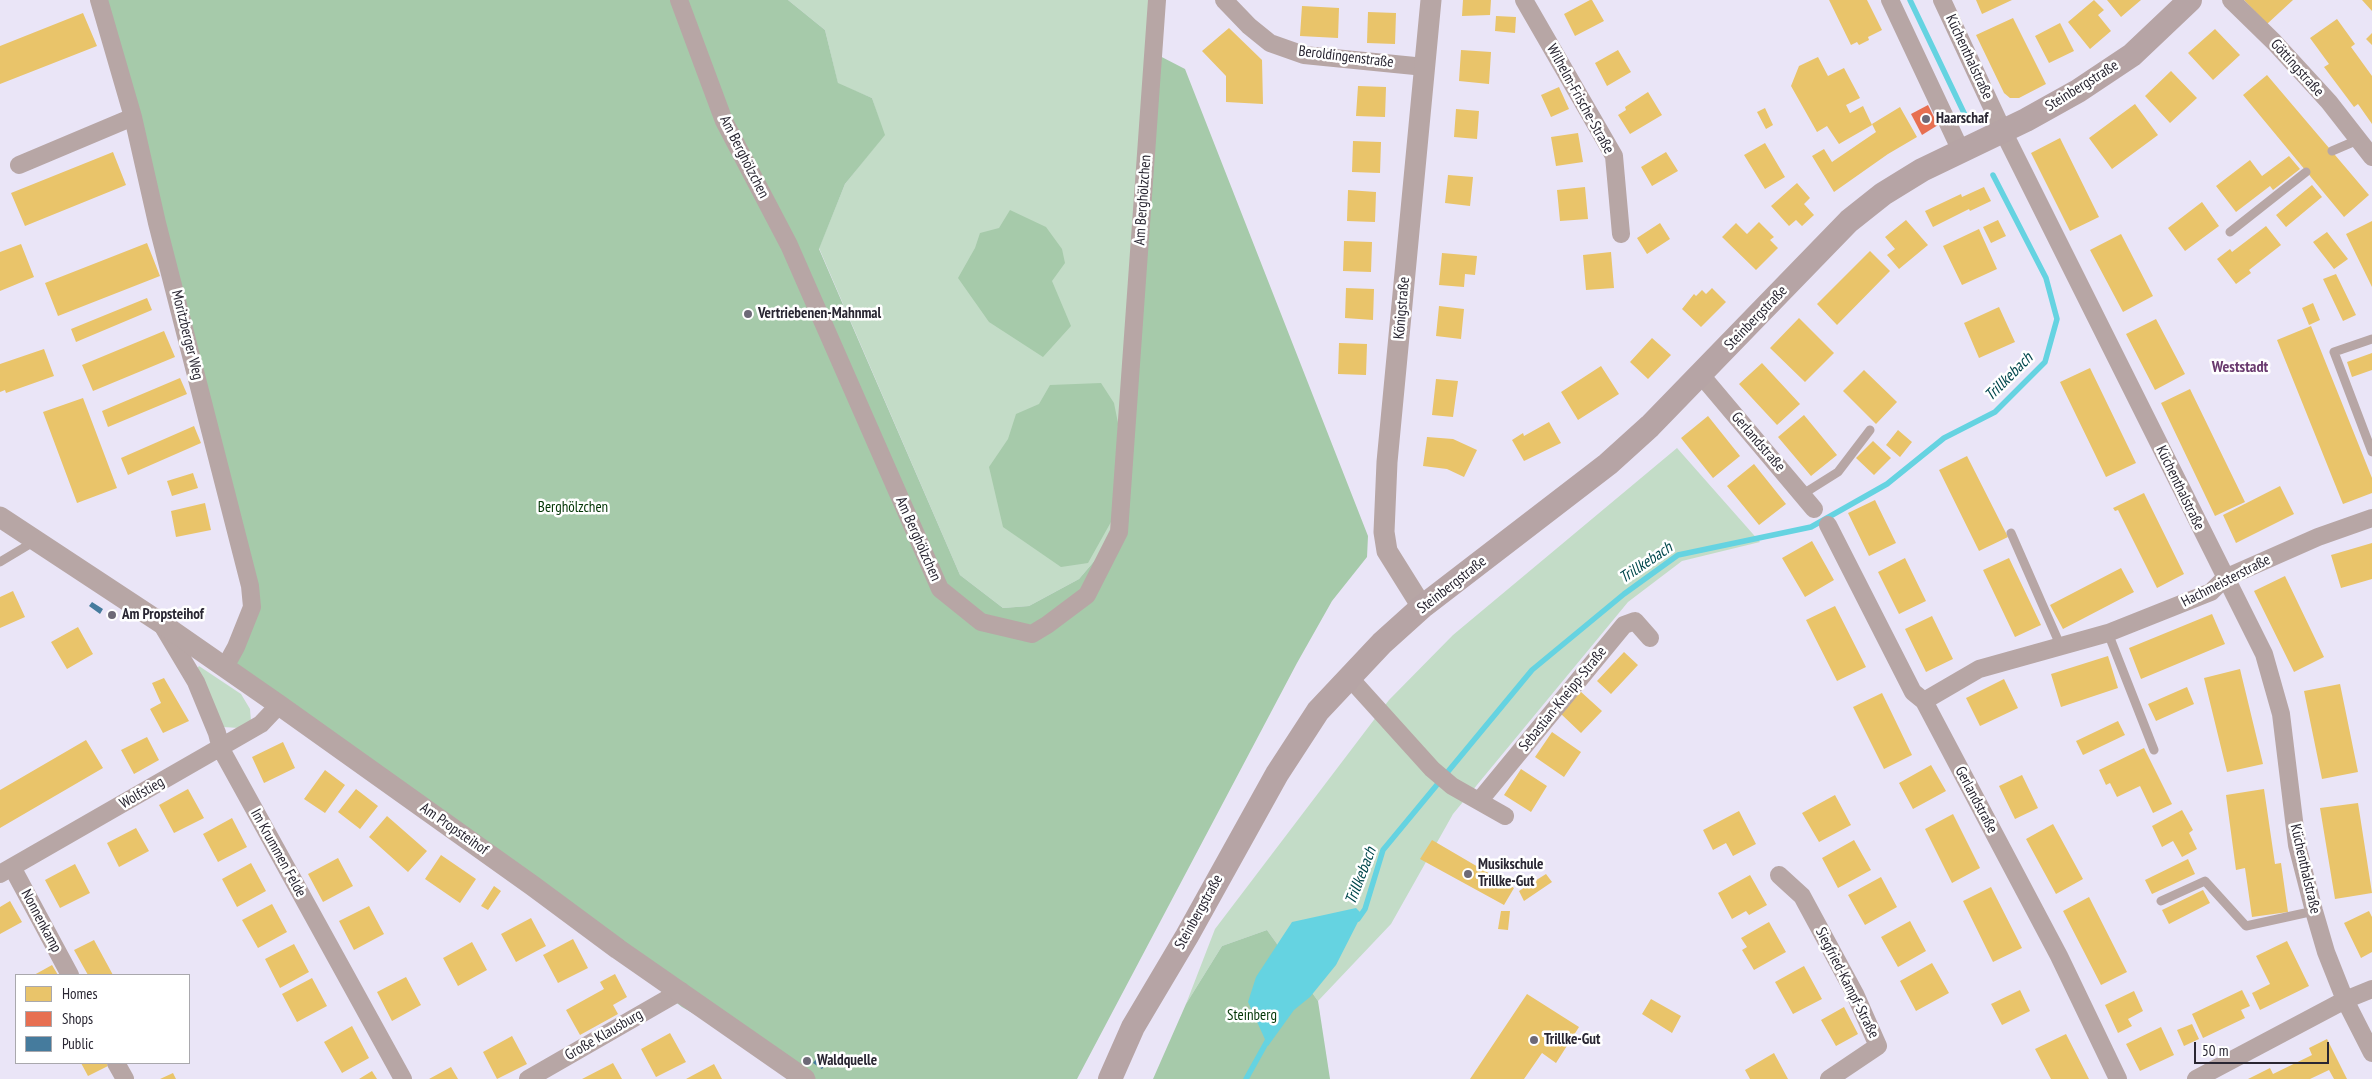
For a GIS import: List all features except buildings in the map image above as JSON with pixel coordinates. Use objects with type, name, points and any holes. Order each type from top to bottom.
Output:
[{"type":"main road","name":"Steinbergstraße","points":[[1110,1079],[1133,1027],[1187,936],[1277,774],[1318,711],[1348,676],[1422,607],[1608,464],[1650,426],[1849,221],[1883,194],[1922,170],[2003,131],[2078,91],[2132,55],[2190,0]]},
{"type":"street","name":"Moritzberger Weg","points":[[99,0],[133,117],[157,223],[250,586],[252,607],[236,647],[224,667]]},
{"type":"street","name":"Am Berghölzchen","points":[[679,0],[724,121],[789,245],[940,589],[981,622],[1032,634],[1087,595],[1120,532],[1157,0]]},
{"type":"street","name":"Beroldingenstraße","points":[[1224,0],[1249,26],[1270,43],[1304,55],[1425,67]]},
{"type":"street","name":"Königstraße","points":[[1422,607],[1387,551],[1384,532],[1387,462],[1431,0]]},
{"type":"street","name":"Wilhelm-Frische-Straße","points":[[1524,0],[1614,156],[1621,234]]},
{"type":"street","points":[[1890,0],[1961,151]]},
{"type":"street","name":"Küchenthalstraße","points":[[1942,0],[2003,131],[2264,654],[2281,714],[2297,845],[2314,911],[2326,952],[2346,1000],[2372,1053]]},
{"type":"street","name":"Göttingstraße","points":[[2231,0],[2274,42],[2360,139],[2372,157]]},
{"type":"street","points":[[19,165],[133,117]]},
{"type":"street","name":"Gerlandstraße","points":[[1701,375],[1814,509]]},
{"type":"street","name":"Am Propsteihof","points":[[0,517],[161,623],[279,705],[525,880],[618,949],[805,1079]]},
{"type":"street","name":"Hachmeisterstraße","points":[[1924,701],[1979,669],[2108,633],[2211,592],[2225,578],[2318,537],[2372,518]]},
{"type":"street","name":"Gerlandstraße","points":[[1828,525],[1913,692],[1924,701],[2059,956],[2118,1079]]},
{"type":"street","name":"Sebastian-Kneipp-Straße","points":[[1480,800],[1624,624],[1635,621],[1650,638]]},
{"type":"street","name":"Im Krummen Felde","points":[[161,623],[196,682],[217,733],[221,748],[403,1079]]},
{"type":"street","points":[[1348,676],[1432,769],[1452,786],[1480,800],[1505,816]]},
{"type":"street","name":"Wolfstieg","points":[[6,871],[261,724],[279,705]]},
{"type":"street","name":"Nonnenkamp","points":[[6,871],[69,974]]},
{"type":"street","name":"Siegfried-Kampf-Straße","points":[[1779,874],[1802,896],[1855,994],[1878,1046],[1829,1079]]},
{"type":"street","points":[[2196,1079],[2346,1000],[2372,989]]},
{"type":"street","name":"Große Klausburg","points":[[528,1079],[681,991]]},
{"type":"street","points":[[117,1064],[125,1079]]},
{"type":"lane","points":[[2332,152],[2360,139]]},
{"type":"lane","points":[[2230,232],[2306,172]]},
{"type":"lane","points":[[2372,339],[2334,352],[2372,452]]},
{"type":"lane","points":[[1803,494],[1838,472],[1870,430]]},
{"type":"lane","points":[[2011,533],[2061,647]]},
{"type":"lane","points":[[0,562],[36,541]]},
{"type":"lane","points":[[2108,633],[2154,750]]},
{"type":"lane","points":[[2161,901],[2205,881],[2246,926],[2314,911]]},
{"type":"green space","name":"Berghölzchen","points":[[107,0],[788,0],[825,30],[838,83],[872,98],[885,135],[845,184],[819,249],[960,575],[1003,608],[1029,606],[1079,579],[1119,532],[1152,52],[1185,69],[1368,536],[1367,557],[1332,601],[1297,663],[1077,1079],[808,1079],[682,1007],[342,746],[227,664],[254,587]]},
{"type":"green space","points":[[788,0],[1156,0],[1119,532],[1079,579],[1029,606],[1003,608],[960,575],[819,248],[845,184],[884,135],[872,98],[838,84],[825,30]]},
{"type":"green space","points":[[1010,210],[1046,227],[1062,249],[1065,263],[1052,281],[1071,326],[1043,357],[989,322],[958,278],[975,248],[980,233],[999,228]]},
{"type":"green space","points":[[1101,383],[1114,403],[1118,423],[1116,513],[1088,563],[1061,567],[1003,527],[989,467],[1008,439],[1016,414],[1039,404],[1050,385]]},
{"type":"green space","points":[[1677,448],[1760,542],[1682,561],[1628,602],[1453,814],[1391,924],[1318,1001],[1267,930],[1222,946],[1186,1004],[1215,929],[1389,700],[1453,635]]},
{"type":"green space","points":[[199,666],[241,694],[250,709],[251,721],[239,728],[223,727],[195,671]]},
{"type":"green space","name":"Steinberg","points":[[1267,930],[1318,1001],[1330,1079],[1153,1079],[1186,1004],[1222,946]]},
{"type":"water","points":[[1356,908],[1362,914],[1336,965],[1310,997],[1294,1010],[1268,1046],[1248,1002],[1256,977],[1292,922]]},
{"type":"waterway","name":"Trillkebach","points":[[1910,0],[1965,115]]},
{"type":"waterway","name":"Trillkebach","points":[[1358,919],[1365,909],[1383,850],[1532,670],[1624,594],[1678,555],[1811,527],[1887,484],[1944,438],[1995,412],[2045,362],[2057,319],[2046,278],[1993,175]]},
{"type":"waterway","name":"Trillkebach","points":[[1246,1079],[1270,1036]]},
{"type":"place","name":"Haarschaf","points":[[1926,119]]},
{"type":"place","name":"Vertriebenen-Mahnmal","points":[[748,314]]},
{"type":"place","name":"Am Propsteihof","points":[[112,615]]},
{"type":"place","name":"Musikschule Trillke-Gut","points":[[1468,874]]},
{"type":"place","name":"Trillke-Gut","points":[[1534,1040]]},
{"type":"place","name":"Waldquelle","points":[[807,1061]]},
{"type":"district","name":"Weststadt","points":[[2240,367]]}]
